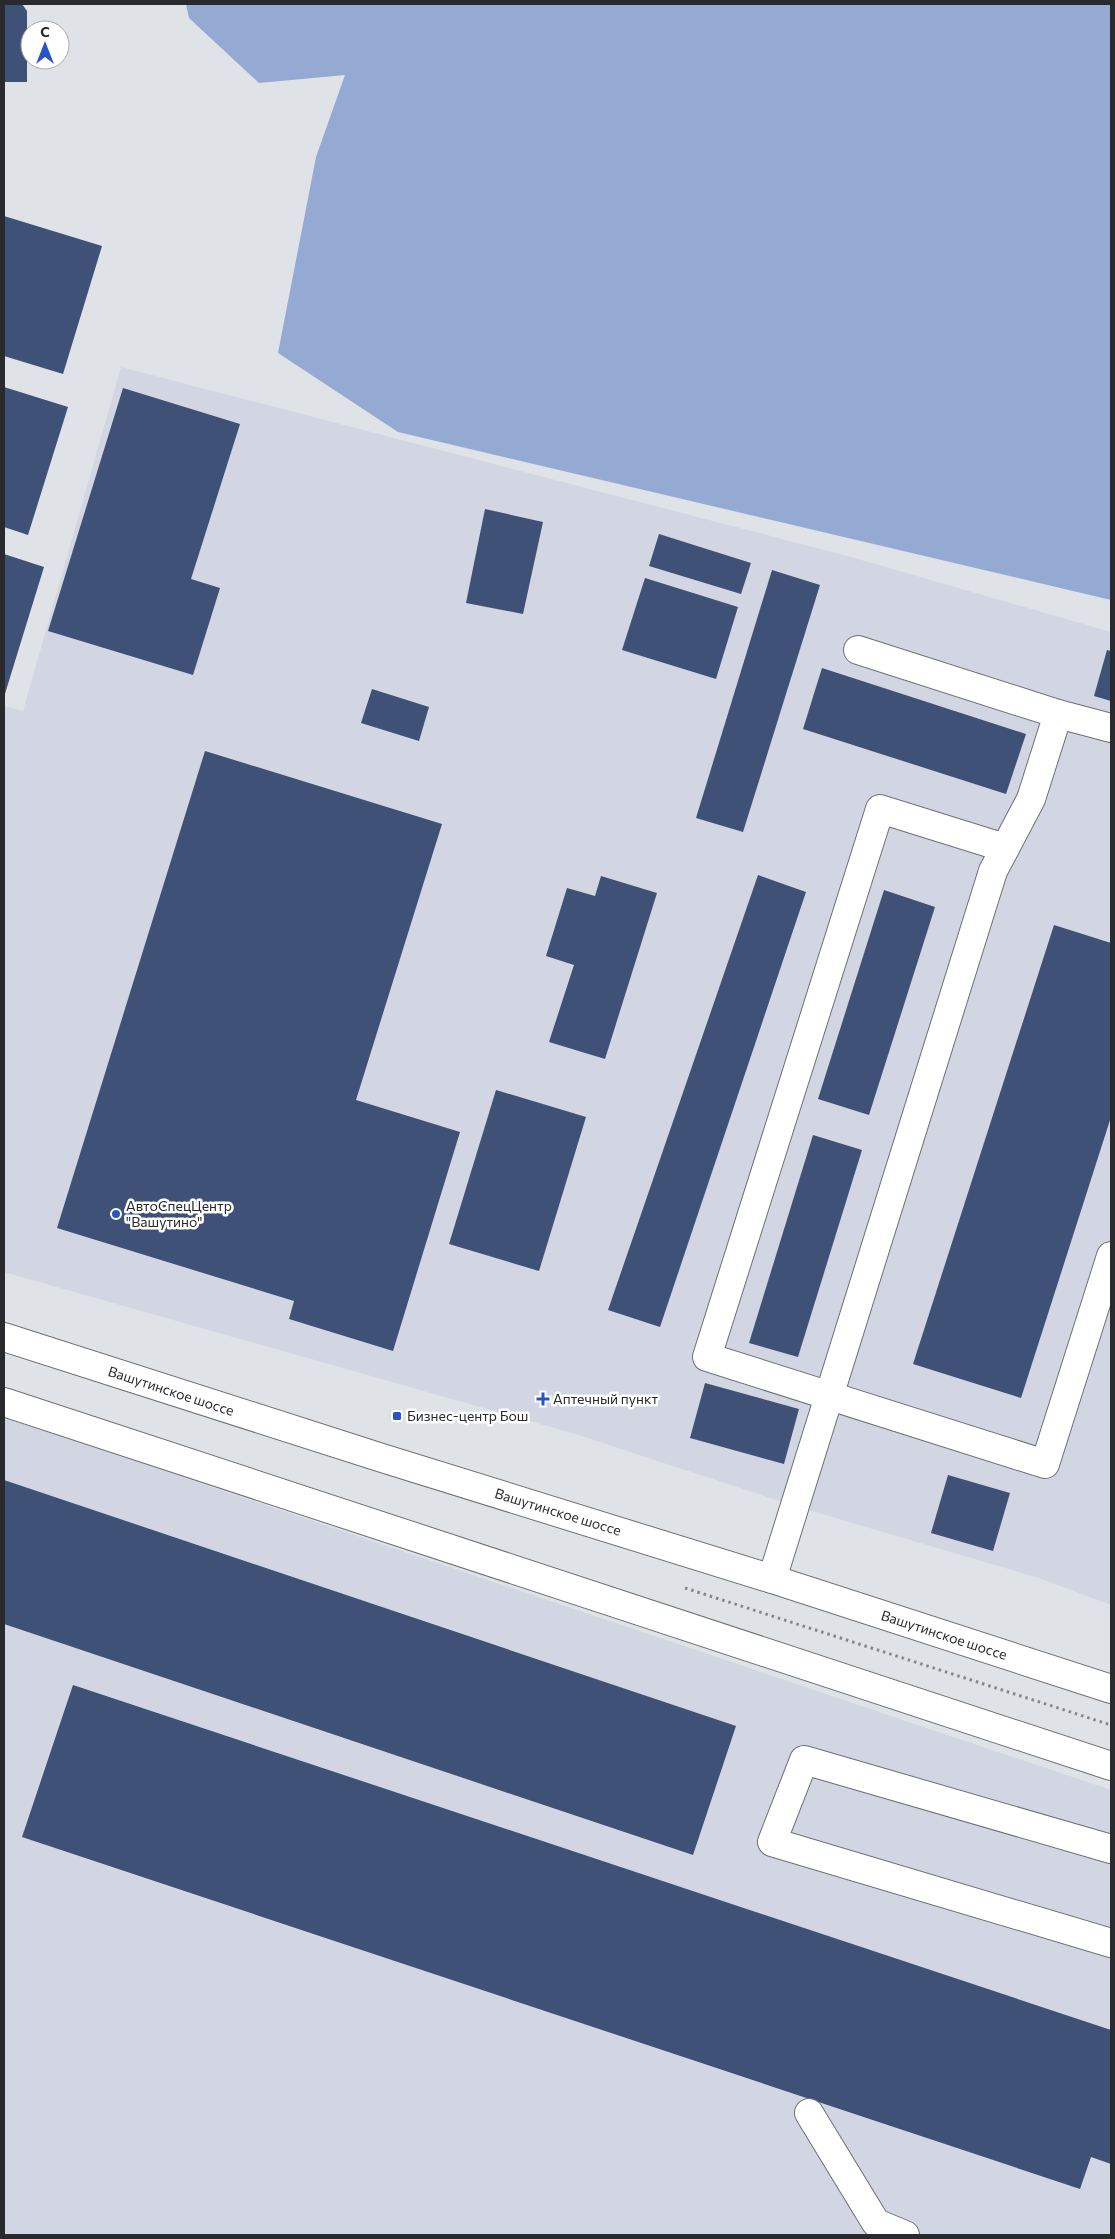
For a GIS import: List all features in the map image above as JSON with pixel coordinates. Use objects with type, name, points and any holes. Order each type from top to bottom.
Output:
[{"type":"street","points":[[858,650],[1058,714],[1111,728]]},
{"type":"street","points":[[772,1579],[993,871],[1031,799],[1058,714]]},
{"type":"street","points":[[1005,848],[880,809],[707,1357],[1045,1464],[1111,1256]]},
{"type":"street","name":"Вашутинское шоссе","points":[[4,1337],[382,1458],[772,1579],[1111,1689]]},
{"type":"street","points":[[4,1402],[1111,1766]]},
{"type":"street","points":[[1111,1849],[804,1760],[772,1842],[1111,1942]]},
{"type":"street","points":[[809,2113],[876,2224],[904,2235]]},
{"type":"shaded area","points":[[186,4],[1111,4],[1111,600],[398,432],[278,353],[316,157],[345,75],[259,83],[189,18]]},
{"type":"shaded area","points":[[121,367],[851,557],[1111,632],[1111,1605],[1039,1578],[795,1506],[572,1433],[4,1272],[4,706],[23,711]]},
{"type":"shaded area","points":[[4,1417],[1111,1790],[1111,2235],[4,2235]]},
{"type":"building","points":[[4,4],[22,4],[27,11],[27,20],[20,20],[20,70],[27,70],[27,82],[4,82]]},
{"type":"building","points":[[4,216],[102,246],[63,374],[4,356]]},
{"type":"building","points":[[4,387],[68,407],[28,535],[4,527]]},
{"type":"building","points":[[123,388],[240,424],[191,579],[220,588],[193,675],[48,631]]},
{"type":"building","points":[[485,509],[543,522],[523,614],[466,603]]},
{"type":"building","points":[[659,534],[751,563],[741,594],[649,566]]},
{"type":"building","points":[[4,554],[44,567],[4,697]]},
{"type":"building","points":[[772,570],[820,585],[743,832],[696,818]]},
{"type":"building","points":[[645,578],[738,607],[716,679],[622,650]]},
{"type":"building","points":[[1107,650],[1111,651],[1111,701],[1094,696]]},
{"type":"building","points":[[822,668],[1026,734],[1006,794],[803,729]]},
{"type":"building","points":[[372,689],[429,707],[419,741],[361,723]]},
{"type":"building","points":[[205,751],[442,824],[356,1100],[460,1132],[393,1351],[289,1319],[294,1301],[57,1228]]},
{"type":"building","points":[[758,875],[806,892],[660,1327],[608,1310]]},
{"type":"building","points":[[601,876],[657,893],[605,1059],[549,1042],[574,965],[546,956],[567,888],[595,896]]},
{"type":"building","points":[[884,890],[935,907],[869,1115],[818,1099]]},
{"type":"building","points":[[1054,925],[1111,943],[1111,1117],[1021,1398],[913,1364]]},
{"type":"building","points":[[496,1090],[586,1117],[539,1271],[449,1244]]},
{"type":"building","points":[[813,1135],[862,1150],[798,1357],[749,1343]]},
{"type":"building","points":[[705,1383],[799,1409],[784,1464],[690,1438]]},
{"type":"building","points":[[948,1475],[1010,1493],[993,1551],[931,1533]]},
{"type":"building","points":[[4,1480],[736,1726],[693,1855],[4,1624]]},
{"type":"building","points":[[73,1685],[1111,2030],[1111,2164],[1091,2157],[1080,2189],[22,1837]]},
{"type":"place","name":"АвтоСпецЦентр \"Вашутино\"","points":[[116,1214]]},
{"type":"place","name":"Аптечный пункт","points":[[543,1399]]},
{"type":"place","name":"Бизнес-центр Бош","points":[[397,1416]]}]
